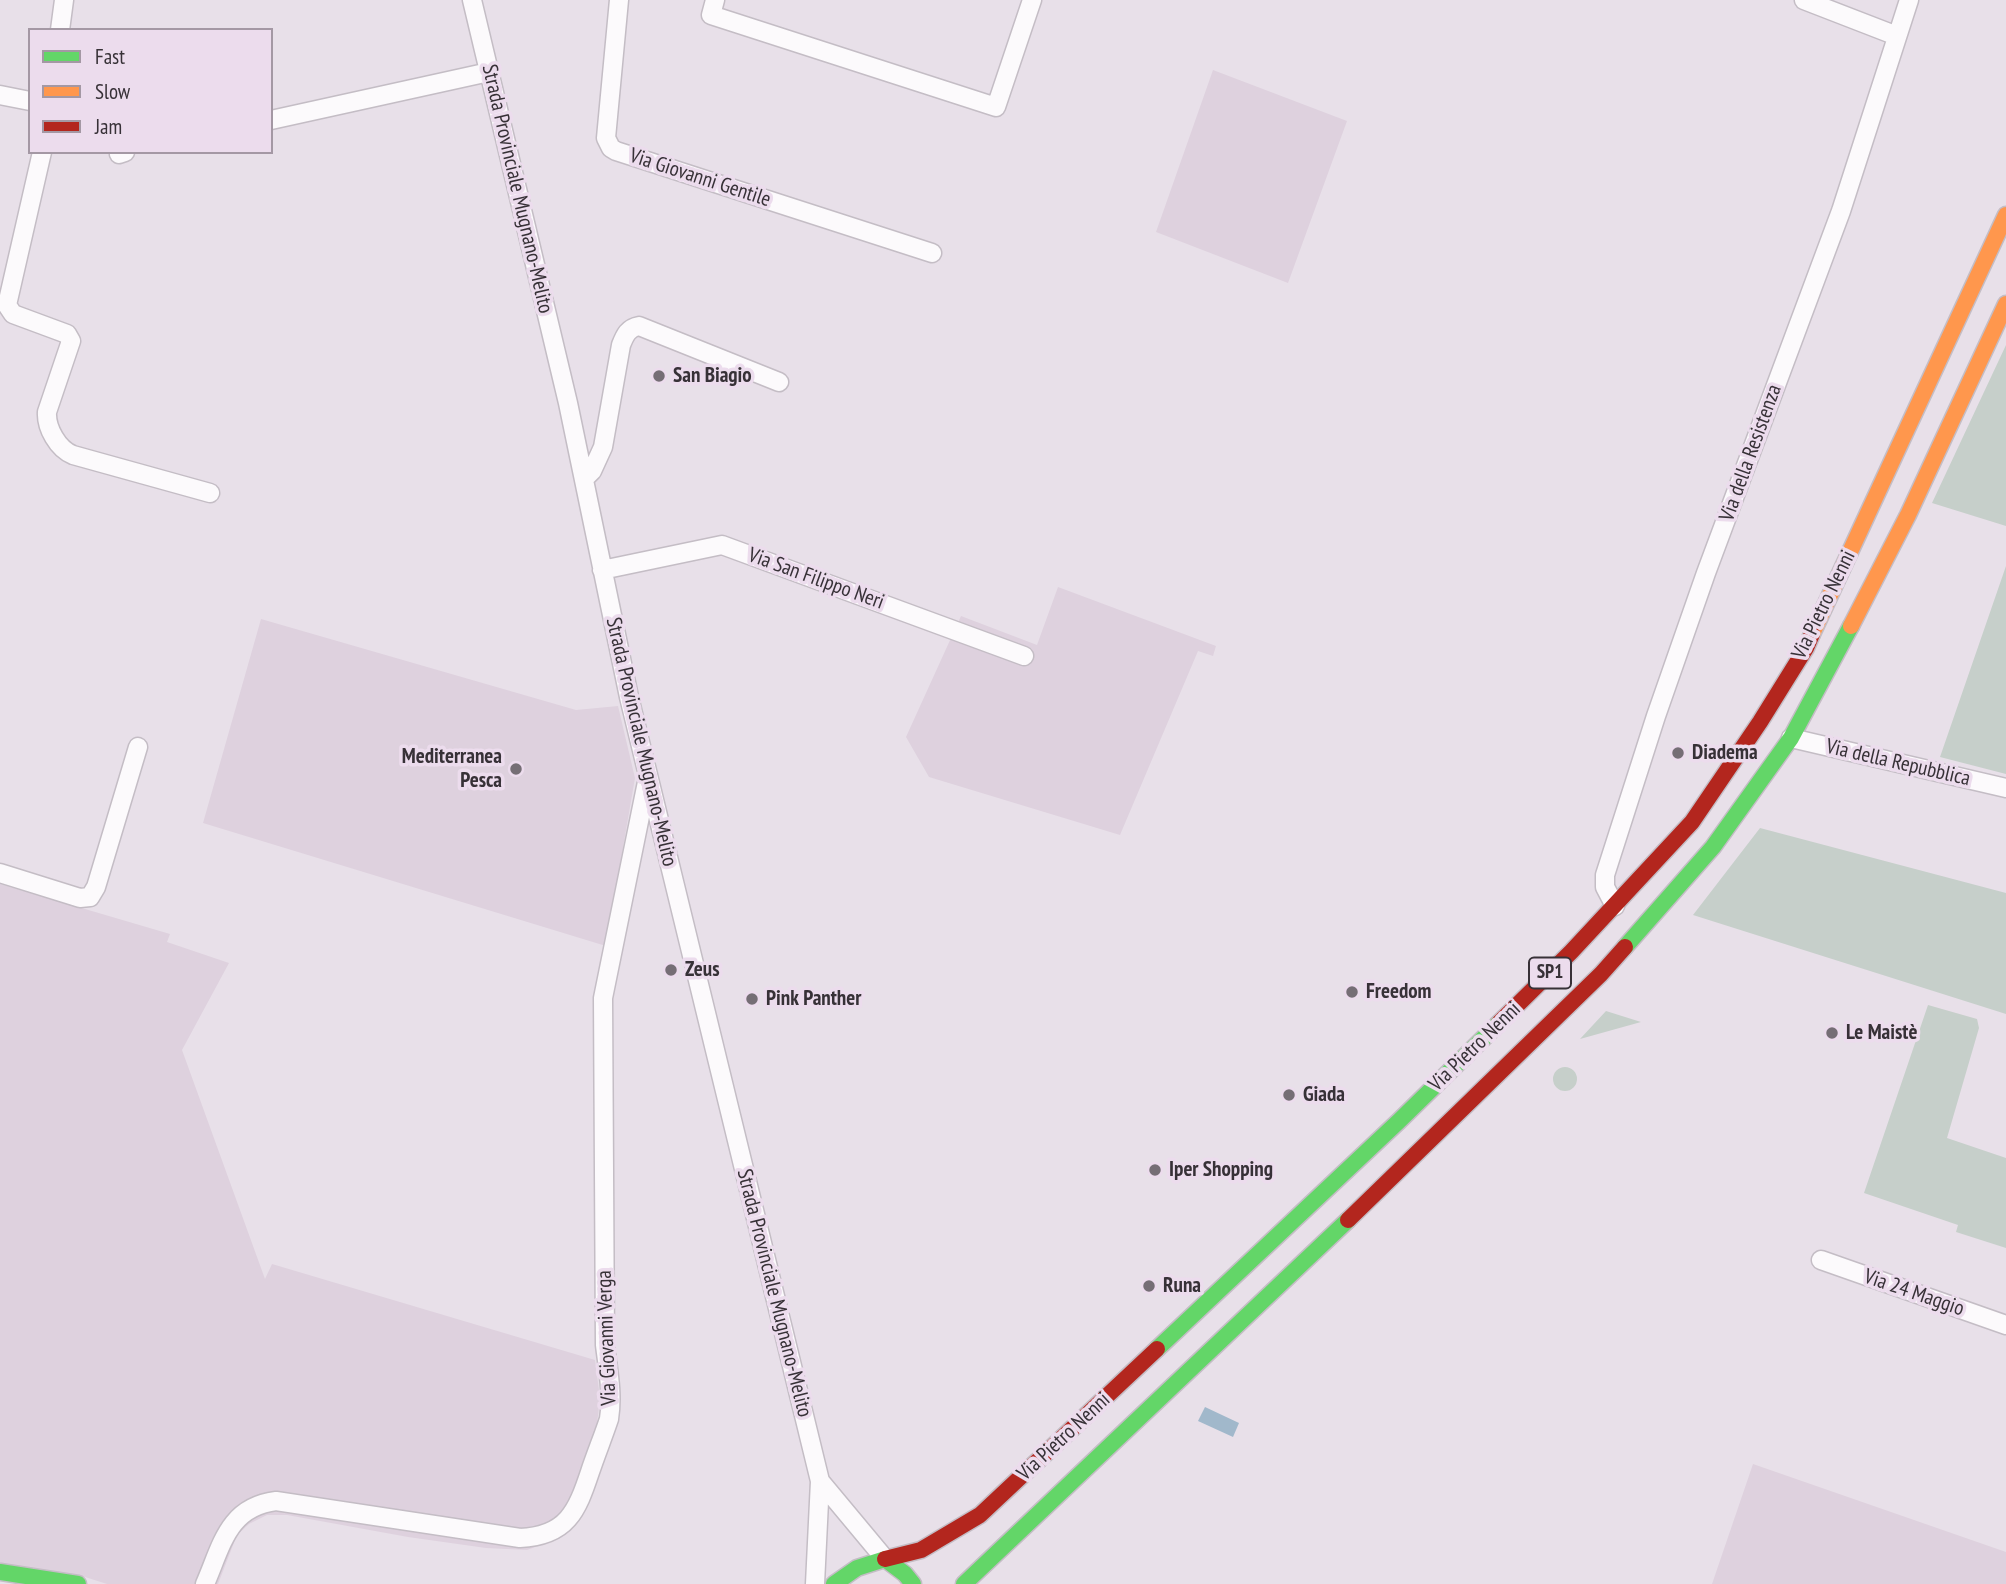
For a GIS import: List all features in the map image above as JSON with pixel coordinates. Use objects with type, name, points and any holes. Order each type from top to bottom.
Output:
[{"type":"main road","name":"Via Pietro Nenni","points":[[834,1584],[861,1565],[921,1550],[980,1515],[1399,1121],[1571,952],[1692,822],[1806,648],[2006,215]]},
{"type":"main road","name":"Via Pietro Nenni","points":[[964,1584],[1423,1149],[1601,974],[1713,847],[1791,738],[1902,526],[2006,304]]},
{"type":"main road","points":[[885,1559],[905,1574],[913,1584]]},
{"type":"main road","points":[[0,1572],[78,1584]]},
{"type":"street","points":[[60,28],[64,0]]},
{"type":"street","name":"Strada Provinciale Mugnano-Melito","points":[[472,0],[568,403],[620,657],[648,777],[820,1481],[815,1584]]},
{"type":"street","name":"Via Giovanni Gentile","points":[[619,0],[607,138],[611,148],[932,253]]},
{"type":"street","points":[[715,0],[711,15],[996,107],[1032,0]]},
{"type":"street","points":[[1804,0],[1897,36]]},
{"type":"street","name":"Via della Resistenza","points":[[1615,906],[1605,887],[1605,875],[1656,716],[1706,573],[1841,211],[1909,0]]},
{"type":"street","points":[[273,120],[489,72]]},
{"type":"street","points":[[0,95],[28,101]]},
{"type":"street","points":[[42,154],[7,305],[13,314],[67,334],[71,341],[47,412],[48,422],[60,447],[73,455],[210,493]]},
{"type":"street","points":[[584,479],[592,471],[603,447],[621,345],[625,335],[633,327],[639,326],[779,382]]},
{"type":"street","name":"Via San Filippo Neri","points":[[602,570],[722,545],[1024,656]]},
{"type":"street","name":"Via della Repubblica","points":[[1791,738],[2006,788]]},
{"type":"street","points":[[0,873],[79,898],[90,897],[96,887],[138,747]]},
{"type":"street","name":"Via Giovanni Verga","points":[[205,1584],[232,1524],[251,1506],[264,1502],[276,1501],[520,1538],[532,1538],[556,1529],[575,1511],[609,1419],[610,1409],[606,1345],[603,998],[648,777]]},
{"type":"street","name":"Via 24 Maggio","points":[[1821,1260],[2006,1325]]},
{"type":"street","name":"Strada Provinciale Mugnano-Melito","points":[[820,1481],[885,1559]]},
{"type":"shaded area","points":[[1213,70],[1347,121],[1288,283],[1156,232]]},
{"type":"shaded area","points":[[2006,345],[2006,526],[1932,503]]},
{"type":"shaded area","points":[[2006,566],[2006,774],[1940,757]]},
{"type":"shaded area","points":[[1058,587],[1216,646],[1213,656],[1198,651],[1120,835],[929,777],[906,737],[961,616],[1037,645]]},
{"type":"shaded area","points":[[261,619],[576,710],[618,706],[635,778],[606,946],[203,823]]},
{"type":"shaded area","points":[[1760,828],[2006,893],[2006,1014],[1693,915]]},
{"type":"shaded area","points":[[0,884],[170,934],[167,942],[229,963],[182,1050],[265,1279],[272,1264],[595,1360],[600,1398],[597,1424],[567,1508],[555,1521],[560,1538],[527,1550],[486,1548],[287,1515],[267,1515],[249,1524],[237,1535],[218,1584],[107,1584],[85,1577],[0,1564]]},
{"type":"shaded area","points":[[1928,1005],[1977,1019],[1979,1028],[1947,1138],[2006,1158],[2006,1248],[1956,1232],[1958,1225],[1864,1193]]},
{"type":"shaded area","points":[[1606,1011],[1641,1022],[1580,1039]]},
{"type":"shaded area","points":[[1565,1067],[1574,1070],[1577,1079],[1574,1088],[1565,1091],[1556,1088],[1553,1079],[1556,1070]]},
{"type":"shaded area","points":[[1753,1464],[2006,1552],[2006,1584],[1712,1584]]},
{"type":"water","points":[[1205,1407],[1239,1423],[1233,1437],[1198,1421]]},
{"type":"traffic: fast","points":[[1625,947],[1713,847],[1791,738],[1851,626]]},
{"type":"traffic: fast","points":[[1157,1349],[1499,1023]]},
{"type":"traffic: fast","points":[[964,1584],[1348,1220]]},
{"type":"traffic: fast","points":[[834,1584],[857,1568],[885,1559],[905,1574],[913,1584]]},
{"type":"traffic: fast","points":[[0,1572],[78,1584]]},
{"type":"traffic: slow","points":[[1812,634],[2006,215]]},
{"type":"traffic: slow","points":[[1851,626],[1908,515],[2006,304]]},
{"type":"traffic: jam","points":[[1499,1023],[1571,952],[1692,822],[1760,722],[1812,634]]},
{"type":"traffic: jam","points":[[1348,1220],[1601,974],[1625,947]]},
{"type":"traffic: jam","points":[[885,1559],[921,1550],[980,1515],[1157,1349]]},
{"type":"place","name":"San Biagio","points":[[659,376]]},
{"type":"place","name":"Diadema","points":[[1678,753]]},
{"type":"place","name":"Mediterranea Pesca","points":[[516,769]]},
{"type":"place","name":"Zeus","points":[[671,970]]},
{"type":"place","name":"Freedom","points":[[1352,992]]},
{"type":"place","name":"Pink Panther","points":[[752,999]]},
{"type":"place","name":"Le Maistè","points":[[1832,1033]]},
{"type":"place","name":"Giada","points":[[1289,1095]]},
{"type":"place","name":"Iper Shopping","points":[[1155,1170]]},
{"type":"place","name":"Runa","points":[[1149,1286]]}]
